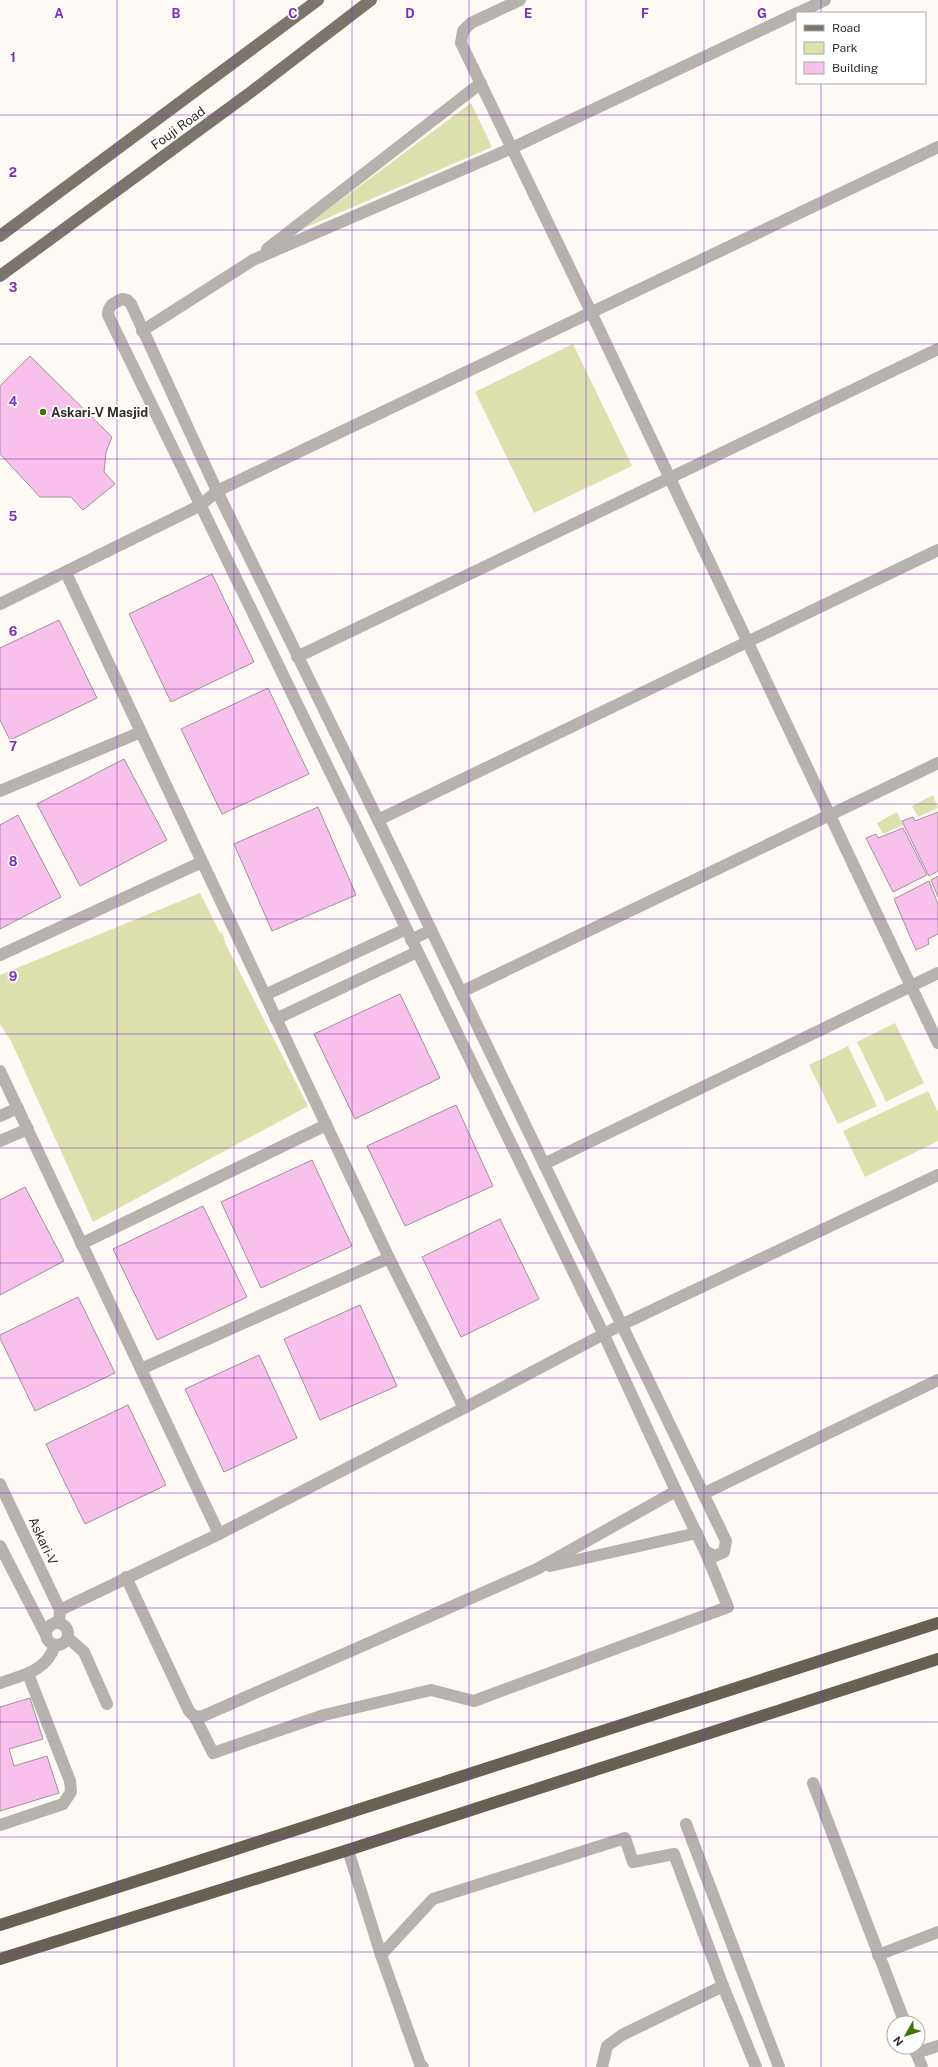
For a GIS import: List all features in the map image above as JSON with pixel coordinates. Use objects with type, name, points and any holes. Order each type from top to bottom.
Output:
[{"type":"highway","points":[[0,1924],[533,1755],[938,1623]]},
{"type":"highway","points":[[0,1959],[348,1850],[938,1659]]},
{"type":"main road","name":"Fouji Road","points":[[0,236],[318,0]]},
{"type":"main road","name":"Fouji Road","points":[[0,276],[252,92],[372,0]]},
{"type":"street","points":[[520,0],[472,23],[463,31],[462,43],[938,1043]]},
{"type":"street","points":[[799,12],[825,0]]},
{"type":"street","points":[[253,260],[512,148],[796,13]]},
{"type":"street","points":[[142,331],[253,260],[481,83]]},
{"type":"street","points":[[0,604],[66,573],[200,505],[217,491],[938,147]]},
{"type":"street","points":[[126,1577],[189,1711],[195,1717],[213,1753],[324,1715],[431,1690],[474,1701],[728,1608],[697,1533],[604,1335],[108,315],[108,309],[112,304],[122,299],[127,300],[297,657],[378,820],[726,1541],[724,1552],[716,1556],[705,1551]]},
{"type":"street","points":[[297,657],[938,349]]},
{"type":"street","points":[[378,820],[938,550]]},
{"type":"street","points":[[66,573],[389,1258],[464,1408]]},
{"type":"street","points":[[0,791],[141,732]]},
{"type":"street","points":[[461,992],[938,763]]},
{"type":"street","points":[[0,955],[202,862]]},
{"type":"street","points":[[265,995],[408,934],[431,930]]},
{"type":"street","points":[[276,1019],[417,952]]},
{"type":"street","points":[[544,1164],[938,973]]},
{"type":"street","points":[[0,1071],[219,1534]]},
{"type":"street","points":[[0,1116],[18,1108]]},
{"type":"street","points":[[81,1244],[326,1125]]},
{"type":"street","points":[[0,1141],[28,1130]]},
{"type":"street","points":[[58,1623],[60,1610],[126,1577],[219,1534],[464,1408],[621,1325],[938,1175]]},
{"type":"street","points":[[140,1369],[389,1258]]},
{"type":"street","points":[[703,1494],[938,1380]]},
{"type":"street","name":"Askari-V","points":[[0,1484],[60,1610]]},
{"type":"street","points":[[195,1717],[203,1716],[537,1569],[676,1491]]},
{"type":"street","points":[[537,1569],[697,1533]]},
{"type":"street","points":[[0,1546],[45,1633],[47,1641],[55,1646],[63,1644],[68,1638]]},
{"type":"street","points":[[45,1633],[50,1625],[58,1623],[66,1627],[68,1638],[84,1652],[107,1704]]},
{"type":"street","points":[[0,1683],[28,1674],[48,1661],[55,1646]]},
{"type":"street","points":[[0,1825],[63,1804],[71,1792],[70,1782],[28,1674]]},
{"type":"street","points":[[813,1783],[902,2015]]},
{"type":"street","points":[[686,1824],[779,2067]]},
{"type":"street","points":[[381,1956],[433,1899],[625,1838],[633,1862],[674,1854],[723,1986],[756,2067]]},
{"type":"street","points":[[348,1850],[381,1956],[420,2064],[424,2067]]},
{"type":"street","points":[[878,1955],[938,1932]]},
{"type":"street","points":[[599,2067],[607,2046],[622,2035],[723,1986]]},
{"type":"street","points":[[926,2048],[938,2046]]},
{"type":"street","points":[[917,2055],[922,2067]]},
{"type":"green space","points":[[471,103],[492,147],[302,229]]},
{"type":"green space","points":[[573,344],[632,466],[534,513],[475,392]]},
{"type":"green space","points":[[933,795],[938,808],[918,817],[912,806]]},
{"type":"green space","points":[[897,812],[903,825],[883,834],[877,823]]},
{"type":"green space","points":[[200,893],[220,933],[222,932],[226,945],[308,1106],[93,1222],[12,1043],[0,1024],[0,975]]},
{"type":"green space","points":[[895,1023],[924,1083],[886,1102],[857,1042]]},
{"type":"green space","points":[[848,1046],[877,1106],[838,1124],[809,1065]]},
{"type":"green space","points":[[928,1091],[938,1112],[938,1141],[865,1177],[843,1131]]},
{"type":"building","name":"Askari-V Masjid","points":[[30,356],[112,437],[106,452],[104,472],[115,484],[83,510],[71,497],[40,497],[0,454],[0,386]]},
{"type":"building","points":[[212,574],[254,662],[171,702],[129,614]]},
{"type":"building","points":[[59,620],[97,698],[10,740],[0,720],[0,648]]},
{"type":"building","points":[[268,688],[309,774],[222,814],[181,729]]},
{"type":"building","points":[[124,759],[167,840],[80,886],[37,804]]},
{"type":"building","points":[[318,807],[356,895],[272,931],[234,844]]},
{"type":"building","points":[[938,812],[938,871],[929,876],[902,821],[913,817],[915,821]]},
{"type":"building","points":[[18,815],[61,897],[0,929],[0,825]]},
{"type":"building","points":[[903,828],[927,875],[893,892],[866,838],[876,834],[878,838]]},
{"type":"building","points":[[938,876],[938,897],[931,880]]},
{"type":"building","points":[[929,881],[938,904],[938,934],[928,939],[929,944],[916,950],[894,899]]},
{"type":"building","points":[[400,994],[440,1078],[355,1119],[314,1034]]},
{"type":"building","points":[[456,1105],[493,1186],[405,1226],[367,1146]]},
{"type":"building","points":[[312,1160],[352,1246],[261,1288],[221,1202]]},
{"type":"building","points":[[25,1187],[64,1261],[0,1295],[0,1200]]},
{"type":"building","points":[[203,1206],[247,1297],[157,1340],[113,1249]]},
{"type":"building","points":[[500,1219],[539,1299],[461,1337],[422,1257]]},
{"type":"building","points":[[78,1297],[115,1373],[35,1411],[0,1338],[0,1335]]},
{"type":"building","points":[[360,1305],[397,1386],[320,1420],[284,1339]]},
{"type":"building","points":[[259,1355],[297,1438],[224,1472],[185,1389]]},
{"type":"building","points":[[128,1405],[166,1485],[85,1524],[46,1444]]},
{"type":"building","points":[[30,1698],[43,1739],[9,1749],[14,1766],[47,1756],[59,1793],[0,1811],[0,1707]]},
{"type":"place","name":"Askari-V Masjid","points":[[43,412]]}]
